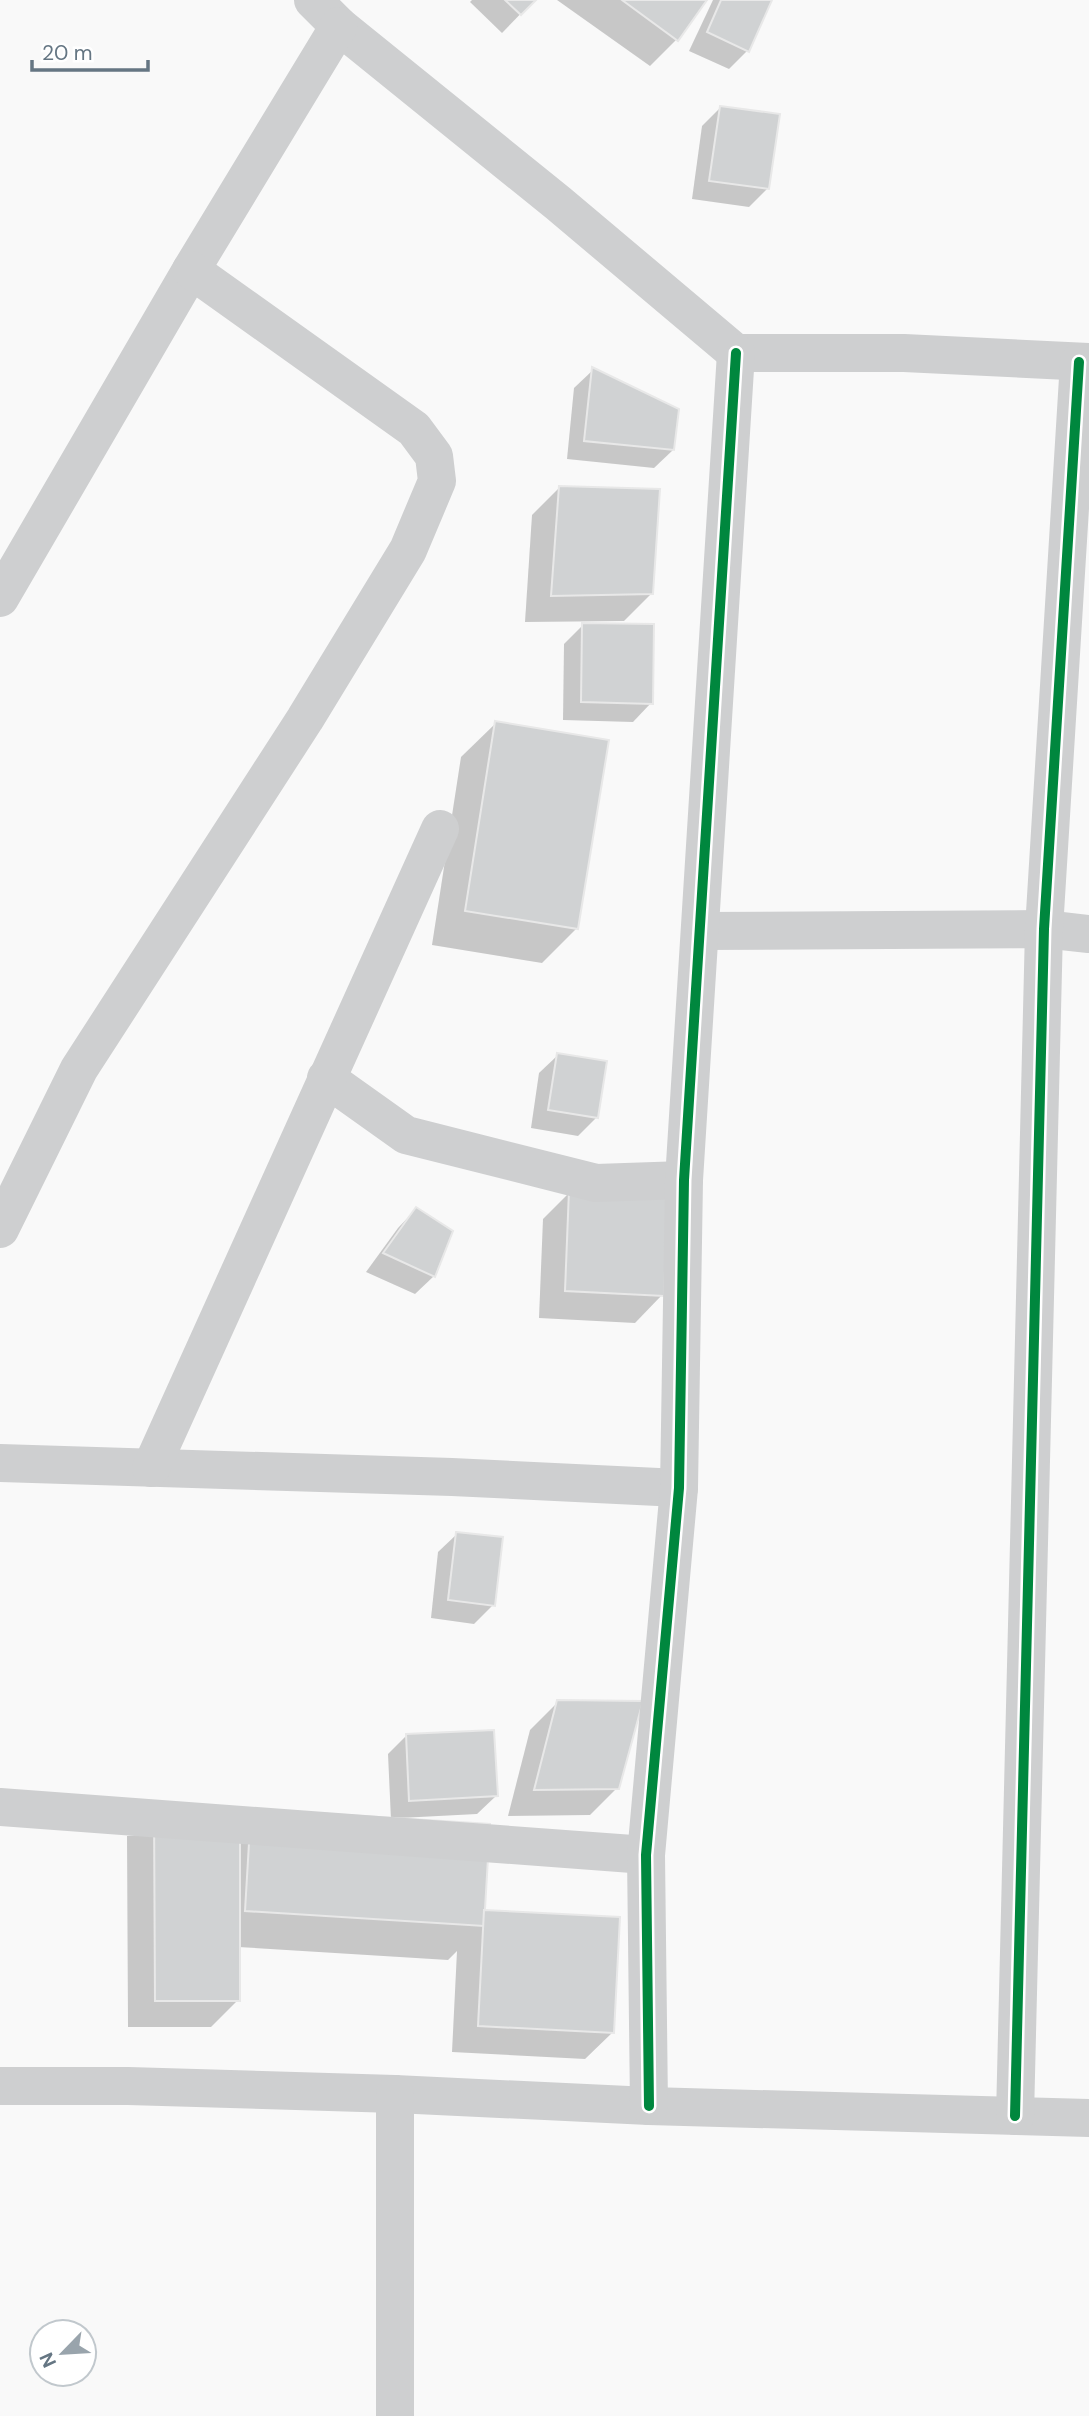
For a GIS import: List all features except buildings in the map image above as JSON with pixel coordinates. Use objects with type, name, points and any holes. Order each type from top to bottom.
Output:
[{"type":"street","points":[[0,598],[191,270],[326,13],[558,203],[736,354],[904,353],[1084,362],[1044,929],[1015,2116]]},
{"type":"street","points":[[0,1229],[79,1069],[319,696],[408,550],[437,481],[434,456],[414,429],[191,270]]},
{"type":"street","points":[[649,2106],[646,1855],[680,1488],[684,1180],[736,354]]},
{"type":"street","points":[[151,1468],[440,829]]},
{"type":"street","points":[[701,931],[1044,929],[1089,934]]},
{"type":"street","points":[[326,1078],[406,1135],[596,1183],[684,1180]]},
{"type":"street","points":[[0,1463],[452,1477],[680,1488]]},
{"type":"street","points":[[0,1807],[646,1855]]},
{"type":"street","points":[[0,2086],[128,2086],[395,2094],[649,2106],[1089,2118]]},
{"type":"street","points":[[395,2094],[395,2416]]},
{"type":"cycle path","points":[[649,2106],[646,1855],[679,1488],[684,1180],[736,353]]},
{"type":"cycle path","points":[[1015,2116],[1044,929],[1079,362]]}]
